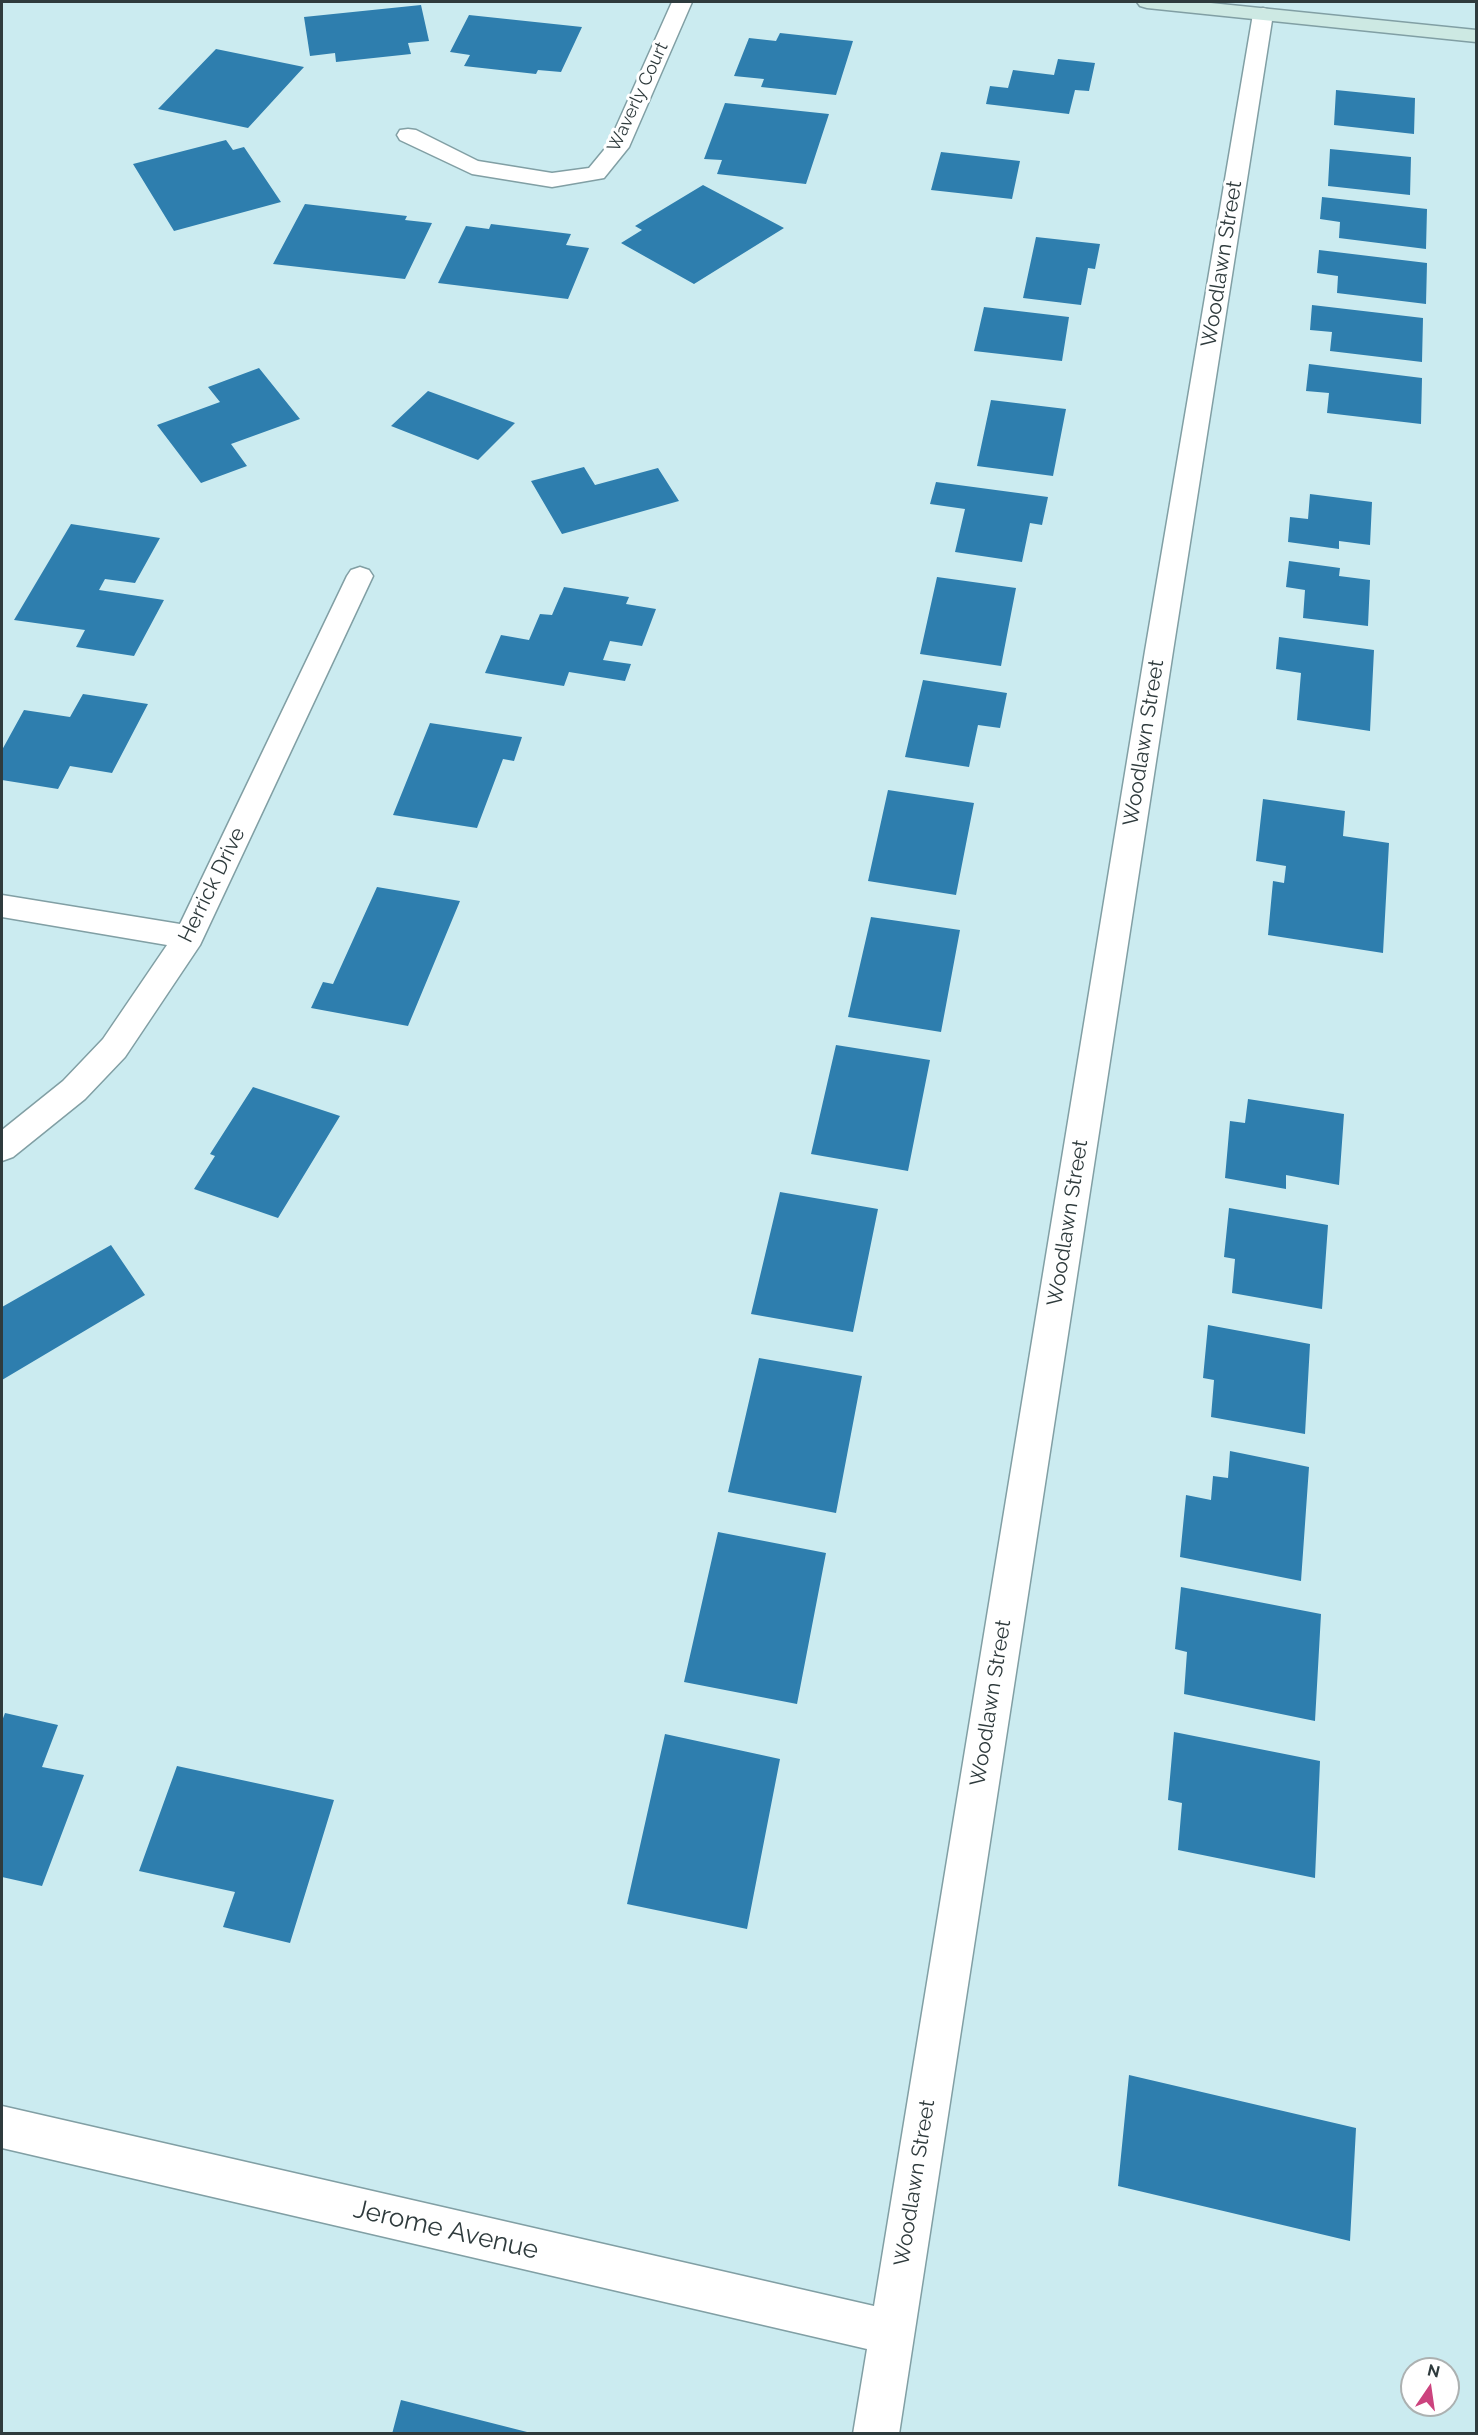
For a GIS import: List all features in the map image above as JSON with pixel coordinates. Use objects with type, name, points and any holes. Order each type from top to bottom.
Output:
[{"type":"main road","points":[[1147,2],[1476,36]]},
{"type":"street","name":"Waverly Court","points":[[408,135],[472,167],[552,180],[596,173],[618,147],[682,2]]},
{"type":"street","name":"Woodlawn Street","points":[[876,2433],[1157,663],[1263,14]]},
{"type":"street","name":"Herrick Drive","points":[[2,1148],[74,1090],[114,1048],[189,937],[360,576]]},
{"type":"street","points":[[2,906],[189,937]]},
{"type":"street","name":"Jerome Avenue","points":[[2,2127],[891,2332]]},
{"type":"building","points":[[421,5],[429,41],[408,43],[411,54],[336,62],[335,53],[310,56],[304,17]]},
{"type":"building","points":[[469,15],[582,27],[561,72],[538,70],[536,74],[464,66],[470,55],[450,52]]},
{"type":"building","points":[[780,33],[853,41],[836,95],[761,87],[764,79],[734,76],[749,38],[776,41]]},
{"type":"building","points":[[216,49],[304,67],[248,128],[158,109]]},
{"type":"building","points":[[1058,59],[1095,63],[1089,91],[1075,90],[1069,114],[986,104],[990,86],[1008,88],[1013,70],[1054,75]]},
{"type":"building","points":[[1336,90],[1415,98],[1414,134],[1334,125]]},
{"type":"building","points":[[725,103],[829,114],[806,184],[717,174],[722,160],[704,159]]},
{"type":"building","points":[[226,140],[233,150],[244,147],[281,202],[174,231],[133,164]]},
{"type":"building","points":[[1330,149],[1411,157],[1410,195],[1328,186]]},
{"type":"building","points":[[941,152],[1020,161],[1012,199],[931,190]]},
{"type":"building","points":[[703,185],[784,228],[694,284],[621,243],[642,230],[635,226]]},
{"type":"building","points":[[1322,197],[1427,209],[1426,249],[1339,238],[1340,222],[1320,219]]},
{"type":"building","points":[[305,204],[407,216],[405,220],[432,223],[405,279],[273,264]]},
{"type":"building","points":[[491,224],[571,234],[566,245],[589,248],[568,299],[438,283],[466,226],[489,229]]},
{"type":"building","points":[[1036,237],[1100,244],[1095,269],[1088,268],[1081,305],[1023,298]]},
{"type":"building","points":[[1319,250],[1427,263],[1426,304],[1337,293],[1338,276],[1317,273]]},
{"type":"building","points":[[1312,305],[1423,318],[1422,362],[1330,351],[1332,332],[1310,330]]},
{"type":"building","points":[[984,307],[1069,317],[1062,361],[974,351]]},
{"type":"building","points":[[1309,364],[1422,378],[1421,424],[1327,413],[1329,393],[1306,391]]},
{"type":"building","points":[[259,368],[300,419],[231,444],[247,466],[201,483],[157,425],[220,402],[208,387]]},
{"type":"building","points":[[428,391],[515,423],[478,460],[391,426]]},
{"type":"building","points":[[991,400],[1066,409],[1053,476],[977,466]]},
{"type":"building","points":[[584,467],[595,485],[658,468],[679,501],[562,534],[531,481]]},
{"type":"building","points":[[936,482],[1048,497],[1042,525],[1030,523],[1022,562],[955,552],[965,509],[930,504]]},
{"type":"building","points":[[1310,494],[1372,502],[1370,545],[1339,541],[1339,549],[1288,542],[1290,517],[1308,519]]},
{"type":"building","points":[[71,524],[160,538],[135,583],[105,579],[99,590],[164,600],[134,656],[76,647],[85,630],[14,620]]},
{"type":"building","points":[[1289,561],[1340,568],[1339,576],[1370,580],[1368,626],[1303,618],[1305,590],[1286,587]]},
{"type":"building","points":[[937,577],[1016,588],[1001,666],[920,654]]},
{"type":"building","points":[[564,587],[629,597],[626,604],[656,609],[642,646],[610,641],[603,660],[631,664],[625,681],[569,672],[564,686],[485,673],[501,635],[529,640],[540,614],[552,615]]},
{"type":"building","points":[[1279,637],[1374,650],[1370,731],[1297,720],[1301,673],[1276,669]]},
{"type":"building","points":[[923,680],[1007,693],[1000,728],[978,725],[969,767],[905,757]]},
{"type":"building","points":[[83,694],[148,704],[112,773],[70,766],[58,789],[2,780],[2,750],[24,710],[70,717]]},
{"type":"building","points":[[430,723],[522,737],[514,761],[503,759],[477,828],[393,815]]},
{"type":"building","points":[[888,790],[974,803],[956,895],[868,881]]},
{"type":"building","points":[[1263,799],[1345,811],[1343,836],[1389,843],[1383,953],[1268,935],[1273,881],[1284,883],[1286,866],[1256,861]]},
{"type":"building","points":[[377,887],[460,901],[408,1026],[311,1008],[323,982],[333,984]]},
{"type":"building","points":[[871,917],[960,930],[941,1032],[848,1017]]},
{"type":"building","points":[[836,1045],[930,1060],[908,1171],[811,1154]]},
{"type":"building","points":[[253,1087],[340,1116],[278,1218],[194,1189],[215,1156],[210,1154]]},
{"type":"building","points":[[1248,1099],[1344,1114],[1339,1185],[1286,1175],[1286,1189],[1225,1178],[1230,1121],[1245,1123]]},
{"type":"building","points":[[780,1192],[878,1209],[853,1332],[751,1314]]},
{"type":"building","points":[[1229,1208],[1328,1225],[1322,1309],[1232,1293],[1235,1259],[1224,1257]]},
{"type":"building","points":[[111,1245],[145,1295],[2,1380],[2,1307]]},
{"type":"building","points":[[1208,1325],[1310,1344],[1305,1434],[1211,1417],[1214,1380],[1203,1378]]},
{"type":"building","points":[[759,1358],[862,1376],[836,1513],[728,1492]]},
{"type":"building","points":[[1230,1451],[1309,1467],[1301,1581],[1180,1557],[1186,1495],[1211,1500],[1213,1476],[1228,1478]]},
{"type":"building","points":[[718,1532],[826,1553],[797,1704],[684,1682]]},
{"type":"building","points":[[1181,1587],[1321,1614],[1315,1721],[1184,1694],[1187,1652],[1175,1649]]},
{"type":"building","points":[[5,1713],[58,1725],[42,1767],[84,1775],[42,1886],[2,1877],[2,1721]]},
{"type":"building","points":[[1174,1732],[1320,1761],[1315,1878],[1178,1850],[1182,1803],[1168,1800]]},
{"type":"building","points":[[665,1734],[780,1759],[747,1929],[627,1904]]},
{"type":"building","points":[[177,1766],[334,1800],[290,1943],[223,1927],[235,1892],[139,1871]]},
{"type":"building","points":[[1129,2075],[1356,2128],[1350,2241],[1118,2186]]},
{"type":"building","points":[[401,2400],[531,2433],[531,2434],[392,2434]]}]
